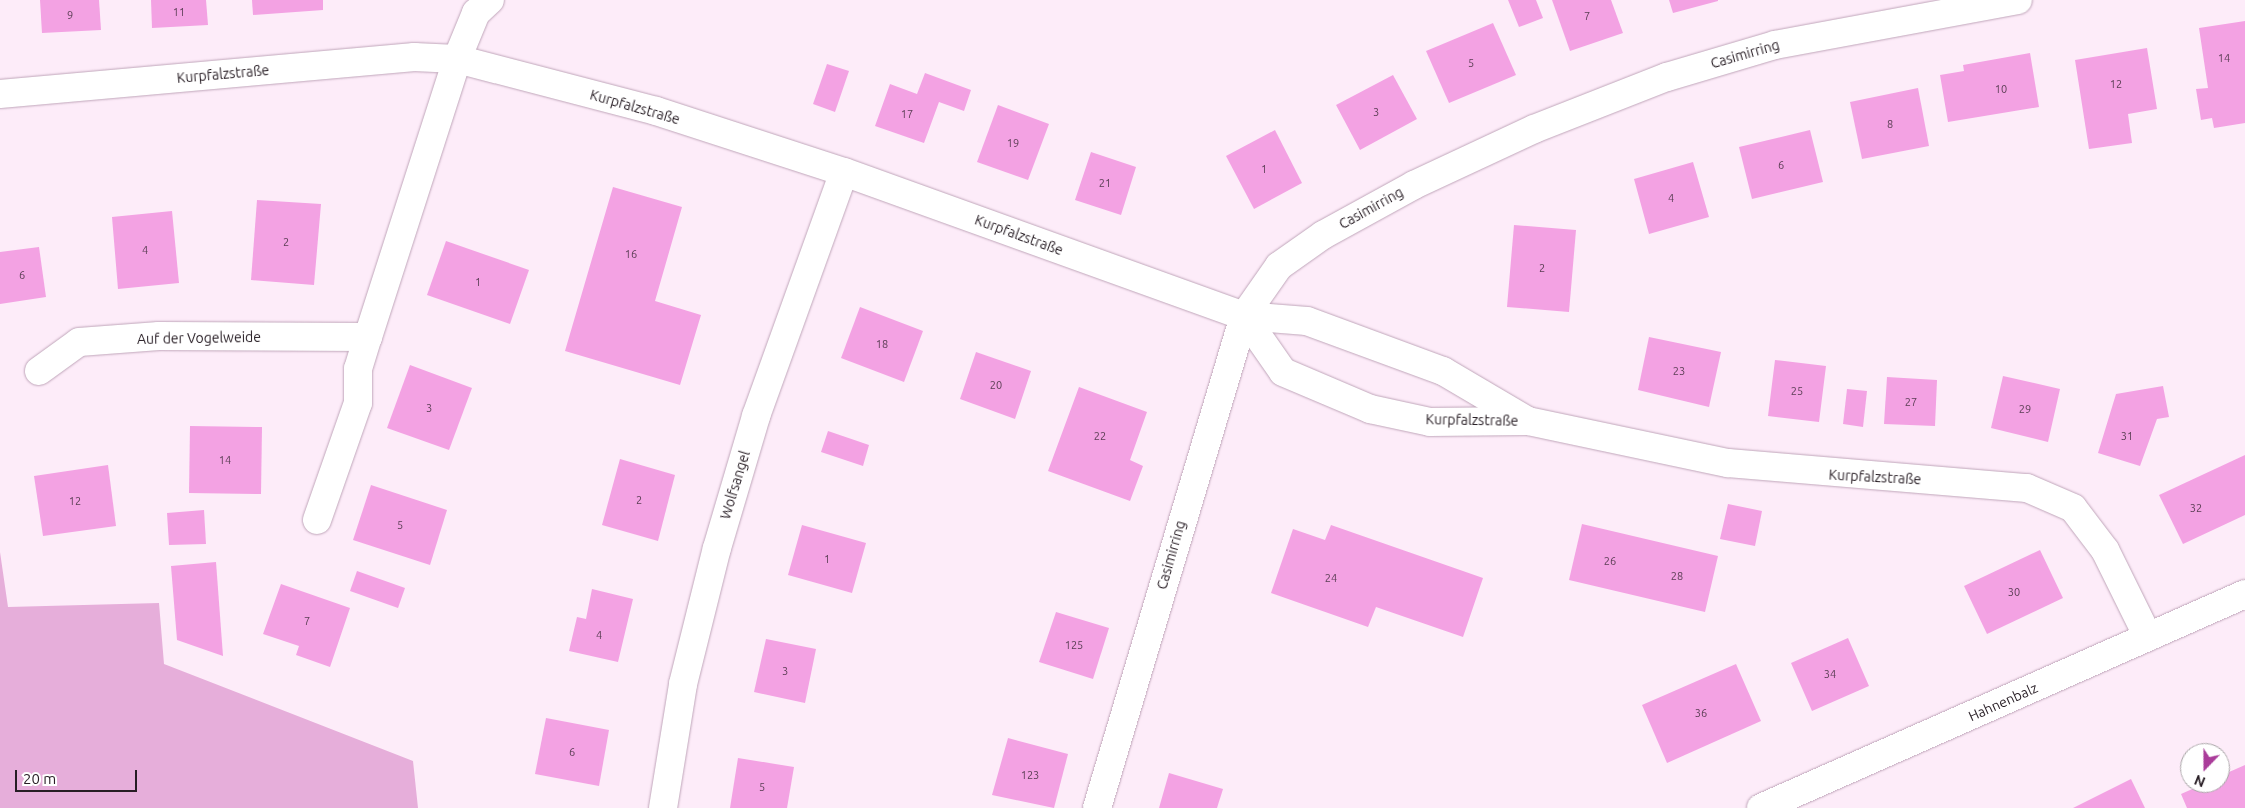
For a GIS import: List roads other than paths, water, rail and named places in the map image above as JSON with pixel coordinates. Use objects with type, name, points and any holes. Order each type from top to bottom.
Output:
[{"type":"street","points":[[317,520],[358,403],[358,369],[457,59],[476,13],[490,0]]},
{"type":"street","name":"Casimirring","points":[[1097,808],[1244,316],[1279,266],[1323,235],[1414,185],[1534,128],[1667,77],[1776,45],[2018,0]]},
{"type":"street","name":"Kurpfalzstraße","points":[[0,94],[414,57],[457,59],[656,111],[844,172],[1244,316],[1306,322],[1443,371],[1528,421]]},
{"type":"street","name":"Wolfsangel","points":[[663,808],[682,684],[717,548],[756,416],[844,172]]},
{"type":"street","name":"Kurpfalzstraße","points":[[1244,316],[1283,372],[1370,409],[1430,422],[1528,421],[1728,463],[2028,488],[2073,508],[2105,550],[2148,637]]},
{"type":"street","name":"Auf der Vogelweide","points":[[39,371],[79,342],[159,336],[368,337]]},
{"type":"street","name":"Hahnenbalz","points":[[1761,808],[2245,594]]}]
